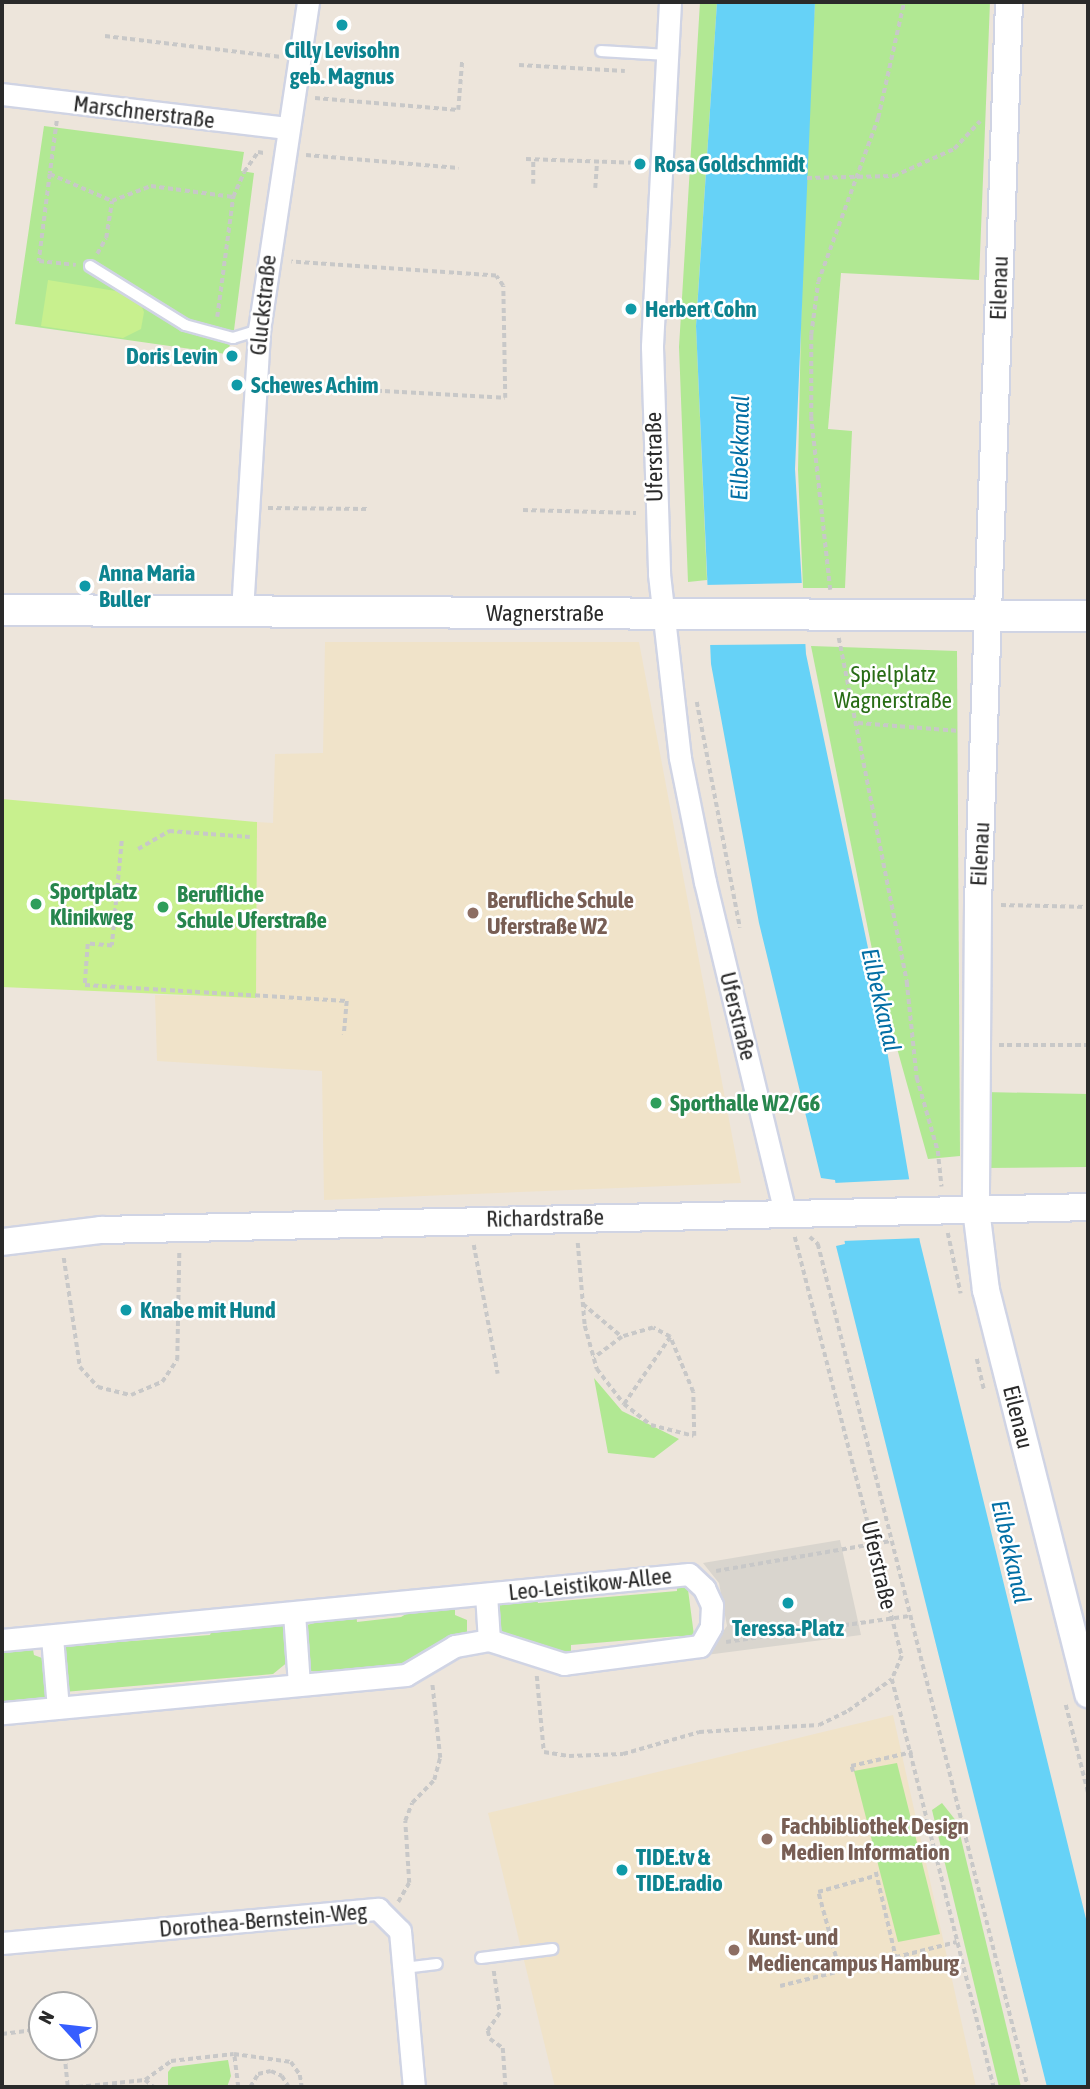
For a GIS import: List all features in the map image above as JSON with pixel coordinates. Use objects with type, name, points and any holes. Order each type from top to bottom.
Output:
[{"type":"main road","name":"Wagnerstraße","points":[[2,610],[1088,616]]},
{"type":"street","name":"Gluckstraße","points":[[242,611],[259,330],[282,153],[308,2]]},
{"type":"street","name":"Uferstraße","points":[[670,2],[652,346],[656,514],[663,613],[680,758],[705,882],[785,1212]]},
{"type":"street","name":"Eilenau","points":[[1009,2],[1004,93],[986,734],[978,904],[976,1209],[986,1290],[1088,1694]]},
{"type":"street","name":"Marschnerstraße","points":[[2,94],[287,128]]},
{"type":"street","name":"Richardstraße","points":[[2,1242],[61,1234],[178,1228],[1088,1207]]},
{"type":"street","name":"Leo-Leistikow-Allee","points":[[2,1640],[689,1574],[705,1588],[712,1605],[711,1627],[700,1646]]},
{"type":"street","name":"Leo-Leistikow-Allee","points":[[486,1594],[489,1640]]},
{"type":"street","points":[[294,1613],[299,1685]]},
{"type":"street","points":[[52,1637],[58,1708]]},
{"type":"street","points":[[2,1713],[406,1675],[455,1646],[489,1640],[564,1664],[700,1646]]},
{"type":"street","name":"Dorothea-Bernstein-Weg","points":[[2,1943],[369,1908],[390,1916],[400,1931],[414,2087]]},
{"type":"lane","points":[[600,51],[667,64]]},
{"type":"lane","points":[[90,266],[185,325],[233,338],[259,330]]},
{"type":"lane","points":[[486,1957],[552,1949]]},
{"type":"lane","points":[[404,1968],[436,1964]]},
{"type":"path","points":[[904,2],[878,118],[859,179],[818,282],[811,335],[811,417],[820,615],[858,723],[875,835],[907,982],[917,1078],[938,1151],[931,1210]]},
{"type":"path","points":[[104,36],[299,60]]},
{"type":"path","points":[[293,96],[458,110],[462,60]]},
{"type":"path","points":[[519,65],[667,64]]},
{"type":"path","points":[[807,178],[859,179],[894,176],[954,149],[1004,93]]},
{"type":"path","points":[[60,102],[39,261],[90,266],[106,238],[112,201]]},
{"type":"path","points":[[215,334],[233,197],[258,152],[458,168]]},
{"type":"path","points":[[526,159],[660,165]]},
{"type":"path","points":[[533,159],[533,184]]},
{"type":"path","points":[[595,188],[597,161]]},
{"type":"path","points":[[50,174],[112,201],[151,186],[233,197]]},
{"type":"path","points":[[256,384],[505,398],[503,286],[496,276],[268,260]]},
{"type":"path","points":[[247,508],[368,509]]},
{"type":"path","points":[[523,510],[656,514]]},
{"type":"path","points":[[696,693],[715,812],[741,932]]},
{"type":"path","points":[[858,723],[986,734]]},
{"type":"path","points":[[138,849],[169,831],[250,837]]},
{"type":"path","points":[[122,841],[112,946],[88,944],[85,985],[347,1001],[344,1035]]},
{"type":"path","points":[[978,904],[1088,907]]},
{"type":"path","points":[[978,1045],[1088,1045]]},
{"type":"path","points":[[785,1212],[818,1244],[1028,2087]]},
{"type":"path","name":"Uferstraße","points":[[785,1212],[801,1249],[902,1656],[892,1679],[994,2087]]},
{"type":"path","points":[[576,1217],[583,1304],[594,1358],[624,1404],[652,1425],[694,1436],[693,1392],[670,1337],[653,1328],[622,1337],[594,1358]]},
{"type":"path","points":[[470,1220],[498,1374]]},
{"type":"path","points":[[61,1234],[77,1361],[98,1387],[131,1395],[162,1382],[180,1353],[178,1228]]},
{"type":"path","points":[[583,1304],[622,1337]]},
{"type":"path","points":[[624,1404],[670,1337]]},
{"type":"path","points":[[689,1574],[892,1541]]},
{"type":"path","points":[[700,1646],[910,1616]]},
{"type":"path","points":[[534,1653],[544,1752],[569,1756],[622,1754],[699,1731],[819,1725],[892,1679]]},
{"type":"path","points":[[390,1916],[410,1883],[405,1821],[412,1803],[434,1780],[440,1758],[429,1660]]},
{"type":"path","points":[[853,1772],[851,1766],[912,1752]]},
{"type":"path","points":[[840,1973],[818,1892],[876,1874],[896,1957]]},
{"type":"path","points":[[780,1986],[957,1942]]},
{"type":"path","points":[[486,1957],[500,2013],[488,2031],[490,2039],[503,2048],[506,2087]]},
{"type":"path","points":[[2,2034],[28,2031]]},
{"type":"path","points":[[234,2054],[238,2087],[250,2086],[258,2074],[271,2071],[282,2076],[289,2087]]},
{"type":"path","points":[[78,2087],[145,2080],[170,2061],[234,2054],[291,2062],[300,2075],[302,2087]]},
{"type":"path","points":[[65,2061],[68,2087]]},
{"type":"path","points":[[145,2080],[154,2087]]},
{"type":"shaded area","name":"Berufliche Schule Uferstraße W2","points":[[325,642],[639,642],[741,1183],[324,1200],[322,1071],[157,1061],[155,995],[256,997],[257,822],[273,823],[275,754],[323,753]]},
{"type":"shaded area","name":"Teressa-Platz","points":[[840,1540],[861,1635],[706,1655],[727,1626],[719,1583],[703,1563]]},
{"type":"shaded area","name":"Kunst- und Mediencampus Hamburg","points":[[893,1715],[976,2087],[555,2087],[488,1813]]},
{"type":"green space","points":[[700,2],[717,2],[696,325],[707,580],[688,582],[679,347]]},
{"type":"green space","points":[[815,2],[990,2],[979,280],[841,273],[828,429],[852,431],[845,588],[803,588],[798,470],[804,179]]},
{"type":"green space","points":[[44,126],[244,152],[241,171],[254,173],[233,338],[226,354],[15,324]]},
{"type":"green space","points":[[48,280],[128,293],[139,300],[144,312],[141,329],[123,338],[41,326]]},
{"type":"green space","name":"Spielplatz Wagnerstraße","points":[[811,646],[957,651],[960,1156],[928,1159],[879,984]]},
{"type":"green space","name":"Berufliche Schule Uferstraße","points":[[2,799],[257,822],[256,998],[2,987]]},
{"type":"green space","points":[[984,1092],[1088,1094],[1088,1167],[982,1168]]},
{"type":"green space","points":[[594,1378],[622,1411],[679,1439],[654,1458],[608,1453]]},
{"type":"green space","points":[[687,1582],[695,1643],[683,1644],[679,1636],[571,1645],[571,1654],[563,1655],[496,1630],[493,1599],[536,1595],[538,1603],[677,1591],[677,1583]]},
{"type":"green space","points":[[455,1605],[455,1615],[467,1620],[467,1635],[445,1639],[409,1666],[354,1675],[310,1671],[307,1625],[356,1612],[357,1622],[401,1617],[420,1606]]},
{"type":"green space","points":[[214,1624],[286,1626],[289,1661],[273,1674],[64,1692],[61,1647],[111,1643],[111,1636],[119,1635],[119,1642],[210,1635]]},
{"type":"green space","points":[[32,1644],[34,1655],[42,1658],[47,1699],[2,1704],[2,1647]]},
{"type":"green space","points":[[897,1763],[940,1934],[898,1942],[854,1771]]},
{"type":"green space","points":[[942,1803],[957,1822],[1021,2087],[999,2087],[932,1810]]},
{"type":"green space","points":[[228,2060],[231,2076],[227,2087],[168,2087],[168,2072],[172,2067]]},
{"type":"water","name":"Eilbekkanal","points":[[717,2],[815,2],[795,469],[806,654],[875,981],[920,1242],[1088,1927],[1088,2087],[1047,2087],[836,1246],[845,1244],[835,1180],[821,1178],[759,923],[711,664],[696,326]]},
{"type":"pier","points":[[802,583],[809,644],[707,645],[704,585]]},
{"type":"pier","points":[[915,1179],[922,1238],[842,1241],[834,1183]]},
{"type":"place","name":"Cilly Levisohn geb. Magnus","points":[[342,25]]},
{"type":"place","name":"Rosa Goldschmidt","points":[[640,164]]},
{"type":"place","name":"Herbert Cohn","points":[[631,309]]},
{"type":"place","name":"Doris Levin","points":[[232,356]]},
{"type":"place","name":"Schewes Achim","points":[[237,385]]},
{"type":"place","name":"Anna Maria Buller","points":[[85,586]]},
{"type":"place","name":"Sportplatz Klinikweg","points":[[36,904]]},
{"type":"place","name":"Berufliche Schule Uferstraße","points":[[163,907]]},
{"type":"place","name":"Berufliche Schule Uferstraße W2","points":[[473,913]]},
{"type":"place","name":"Sporthalle W2/G6","points":[[656,1103]]},
{"type":"place","name":"Knabe mit Hund","points":[[126,1310]]},
{"type":"place","name":"Teressa-Platz","points":[[788,1603]]},
{"type":"place","name":"Fachbibliothek Design Medien Information","points":[[767,1839]]},
{"type":"place","name":"TIDE.tv & TIDE.radio","points":[[622,1870]]},
{"type":"place","name":"Kunst- und Mediencampus Hamburg","points":[[734,1950]]}]
